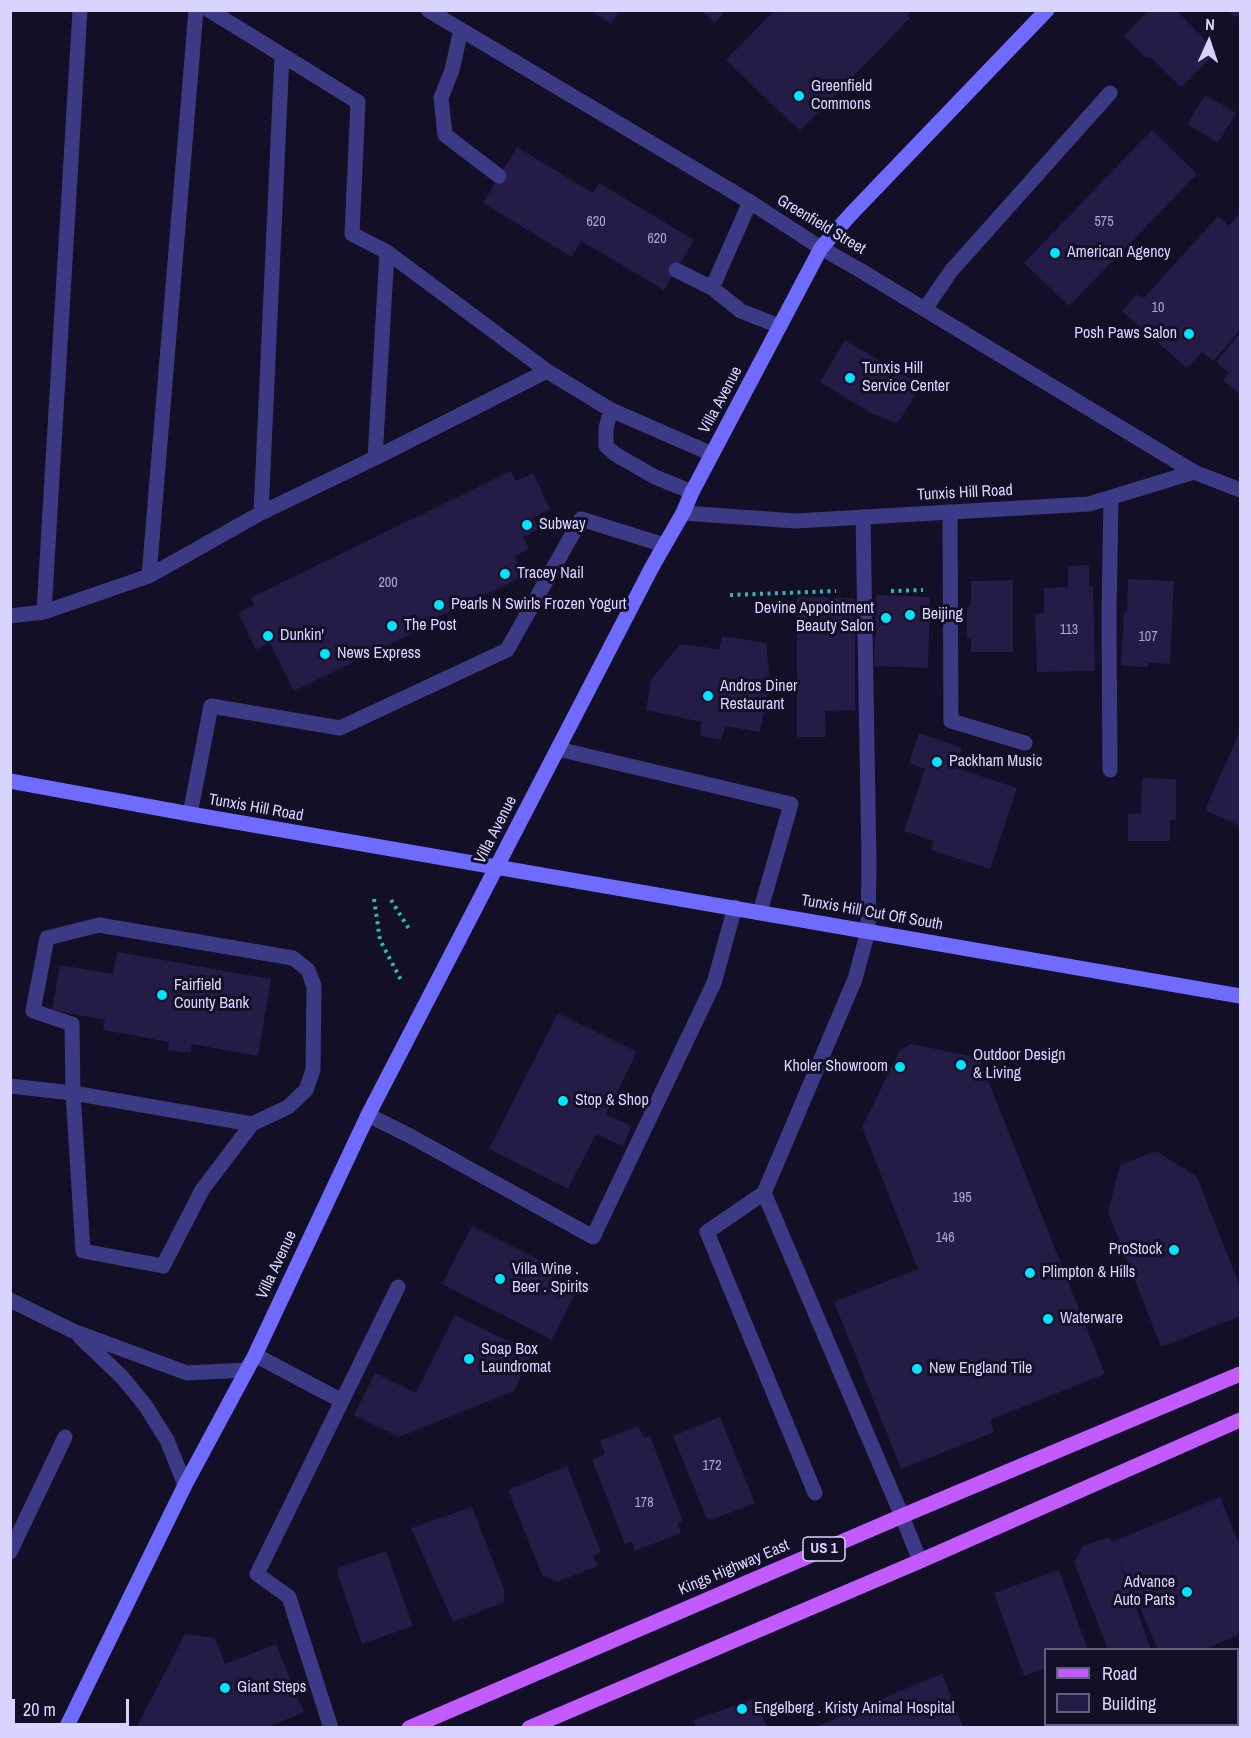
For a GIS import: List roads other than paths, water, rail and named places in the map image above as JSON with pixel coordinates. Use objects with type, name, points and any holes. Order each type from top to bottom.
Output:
[{"type":"main road","name":"Villa Avenue","points":[[66,1728],[185,1485],[255,1355],[368,1115],[821,248],[850,214],[1047,10]]},
{"type":"main road","name":"Tunxis Hill Road","points":[[10,781],[497,867]]},
{"type":"main road","name":"Tunxis Hill Cut Off South","points":[[497,867],[1240,996]]},
{"type":"main road","name":"Kings Highway East","points":[[409,1728],[902,1516],[1240,1374]]},
{"type":"main road","points":[[530,1728],[920,1561],[1240,1420]]},
{"type":"street","points":[[44,612],[80,10]]},
{"type":"street","points":[[149,576],[196,10]]},
{"type":"street","points":[[209,10],[358,102],[352,234],[387,252],[547,371],[611,410],[712,454]]},
{"type":"street","name":"Greenfield Street","points":[[428,10],[750,202],[821,248],[1194,472]]},
{"type":"street","points":[[461,30],[452,70],[441,98],[445,135],[499,176]]},
{"type":"street","points":[[261,513],[282,55]]},
{"type":"street","points":[[925,309],[951,271],[1110,93]]},
{"type":"street","points":[[712,288],[750,202]]},
{"type":"street","points":[[375,458],[387,252]]},
{"type":"street","points":[[676,270],[712,288],[741,311],[779,326]]},
{"type":"street","points":[[10,616],[44,612],[149,576],[261,513],[547,371]]},
{"type":"street","points":[[611,410],[606,428],[606,446],[655,477],[692,492]]},
{"type":"street","points":[[1194,472],[1240,490]]},
{"type":"street","name":"Tunxis Hill Road","points":[[683,513],[796,521],[1089,504],[1194,472]]},
{"type":"street","points":[[1110,770],[1111,498]]},
{"type":"street","points":[[950,512],[951,721],[1025,743]]},
{"type":"street","points":[[814,1493],[706,1232],[764,1193],[855,980],[868,931],[869,862],[863,517]]},
{"type":"street","points":[[190,814],[211,706],[340,728],[507,650],[581,519],[664,545]]},
{"type":"street","points":[[558,750],[790,804],[760,912]]},
{"type":"street","points":[[368,1115],[593,1237],[714,983],[735,907]]},
{"type":"street","points":[[99,925],[293,958],[308,970],[314,986],[313,1070],[306,1090],[288,1107],[252,1124],[202,1190],[163,1266],[83,1251],[73,1093],[72,1024],[33,1011],[47,938],[99,925]]},
{"type":"street","points":[[10,1086],[73,1093],[252,1124]]},
{"type":"street","points":[[764,1193],[920,1561]]},
{"type":"street","points":[[331,1728],[289,1597],[257,1574],[398,1287]]},
{"type":"street","points":[[10,1300],[73,1331],[187,1373],[247,1370]]},
{"type":"street","points":[[73,1331],[122,1377],[145,1405],[167,1440],[185,1485]]},
{"type":"street","points":[[255,1355],[342,1401]]},
{"type":"street","points":[[10,1552],[65,1437]]},
{"type":"place","name":"Greenfield Commons","points":[[799,96]]},
{"type":"place","name":"American Agency","points":[[1055,253]]},
{"type":"place","name":"Posh Paws Salon","points":[[1189,334]]},
{"type":"place","name":"Tunxis Hill Service Center","points":[[850,378]]},
{"type":"place","name":"Subway","points":[[527,525]]},
{"type":"place","name":"Tracey Nail","points":[[505,574]]},
{"type":"place","name":"Pearls N Swirls Frozen Yogurt","points":[[439,605]]},
{"type":"place","name":"Beijing","points":[[910,615]]},
{"type":"place","name":"Devine Appointment Beauty Salon","points":[[886,618]]},
{"type":"place","name":"The Post","points":[[392,626]]},
{"type":"place","name":"Dunkin'","points":[[268,636]]},
{"type":"place","name":"News Express","points":[[325,654]]},
{"type":"place","name":"Andros Diner Restaurant","points":[[708,696]]},
{"type":"place","name":"Packham Music","points":[[937,762]]},
{"type":"place","name":"Fairfield County Bank","points":[[162,995]]},
{"type":"place","name":"Outdoor Design & Living","points":[[961,1065]]},
{"type":"place","name":"Kholer Showroom","points":[[900,1067]]},
{"type":"place","name":"Stop & Shop","points":[[563,1101]]},
{"type":"place","name":"ProStock","points":[[1174,1250]]},
{"type":"place","name":"Plimpton & Hills","points":[[1030,1273]]},
{"type":"place","name":"Villa Wine . Beer . Spirits","points":[[500,1279]]},
{"type":"place","name":"Waterware","points":[[1048,1319]]},
{"type":"place","name":"Soap Box Laundromat","points":[[469,1359]]},
{"type":"place","name":"New England Tile","points":[[917,1369]]},
{"type":"place","name":"Advance Auto Parts","points":[[1187,1592]]},
{"type":"place","name":"Giant Steps","points":[[225,1688]]},
{"type":"place","name":"Engelberg . Kristy Animal Hospital","points":[[742,1709]]}]
